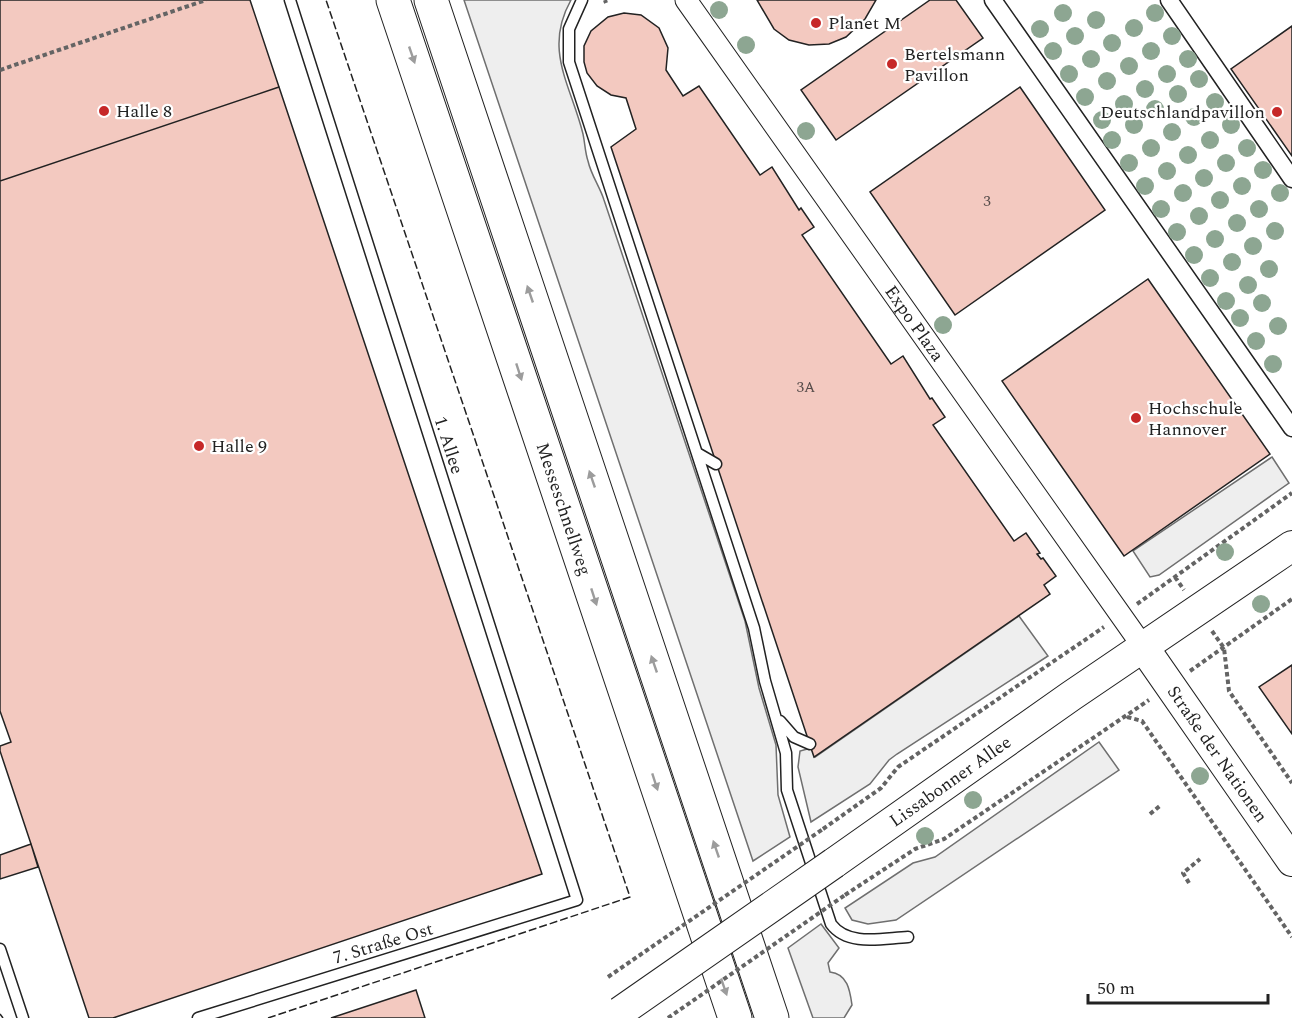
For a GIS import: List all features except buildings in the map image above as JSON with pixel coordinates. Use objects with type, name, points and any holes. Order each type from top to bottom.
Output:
[{"type":"highway","name":"Messeschnellweg","points":[[393,0],[735,1018]]},
{"type":"highway","name":"Messeschnellweg","points":[[432,0],[772,1018]]},
{"type":"main road","name":"Lissabonner Allee","points":[[615,1015],[1291,548]]},
{"type":"main road","name":"Straße der Nationen","points":[[1144,648],[1292,861]]},
{"type":"street","name":"Expo Plaza","points":[[686,0],[1144,648]]},
{"type":"street","points":[[993,0],[1292,428]]},
{"type":"street","points":[[1169,0],[1292,179]]},
{"type":"lane","name":"1. Allee","points":[[290,0],[577,900]]},
{"type":"lane","points":[[582,0],[569,28],[569,62],[754,628],[765,681],[778,718],[786,753],[787,790],[831,924],[842,935],[860,939],[908,937]]},
{"type":"lane","points":[[698,453],[717,464]]},
{"type":"lane","points":[[778,718],[794,737],[810,744]]},
{"type":"lane","name":"7. Straße Ost","points":[[198,1018],[577,900]]},
{"type":"lane","points":[[0,949],[23,1018]]},
{"type":"path","points":[[0,70],[206,0]]},
{"type":"path","points":[[1156,591],[1292,493]]},
{"type":"path","points":[[1292,599],[1224,648],[1229,691],[1292,783]]},
{"type":"path","points":[[609,977],[881,789],[898,766],[1070,650]]},
{"type":"path","points":[[668,1018],[845,895],[915,849],[944,838],[1126,716],[1142,721],[1292,937]]},
{"type":"path","points":[[1150,814],[1161,805]]},
{"type":"path","points":[[1189,883],[1183,873],[1200,859]]},
{"type":"shaded area","points":[[464,0],[571,0],[559,35],[559,51],[583,134],[589,166],[604,200],[745,621],[759,688],[776,745],[778,795],[790,837],[753,861]]},
{"type":"shaded area","points":[[1272,457],[1289,483],[1159,575],[1150,577],[1133,551]]},
{"type":"shaded area","points":[[1019,616],[1048,656],[897,754],[889,760],[870,784],[811,822],[798,767],[800,751],[811,748],[815,757]]},
{"type":"shaded area","points":[[1099,742],[1119,770],[896,920],[868,924],[852,920],[845,908],[913,863],[935,857]]},
{"type":"shaded area","points":[[821,924],[839,948],[828,963],[830,972],[841,976],[849,989],[852,1005],[844,1018],[813,1018],[788,948]]},
{"type":"fence","points":[[268,1018],[630,897],[326,0]]},
{"type":"fence","points":[[0,1014],[3,1018]]},
{"type":"place","name":"Planet M","points":[[816,23]]},
{"type":"place","name":"Bertelsmann Pavillon","points":[[892,64]]},
{"type":"place","name":"Halle 8","points":[[104,111]]},
{"type":"place","name":"Deutschlandpavillon","points":[[1277,112]]},
{"type":"place","name":"Hochschule Hannover","points":[[1136,418]]},
{"type":"place","name":"Halle 9","points":[[199,446]]}]
